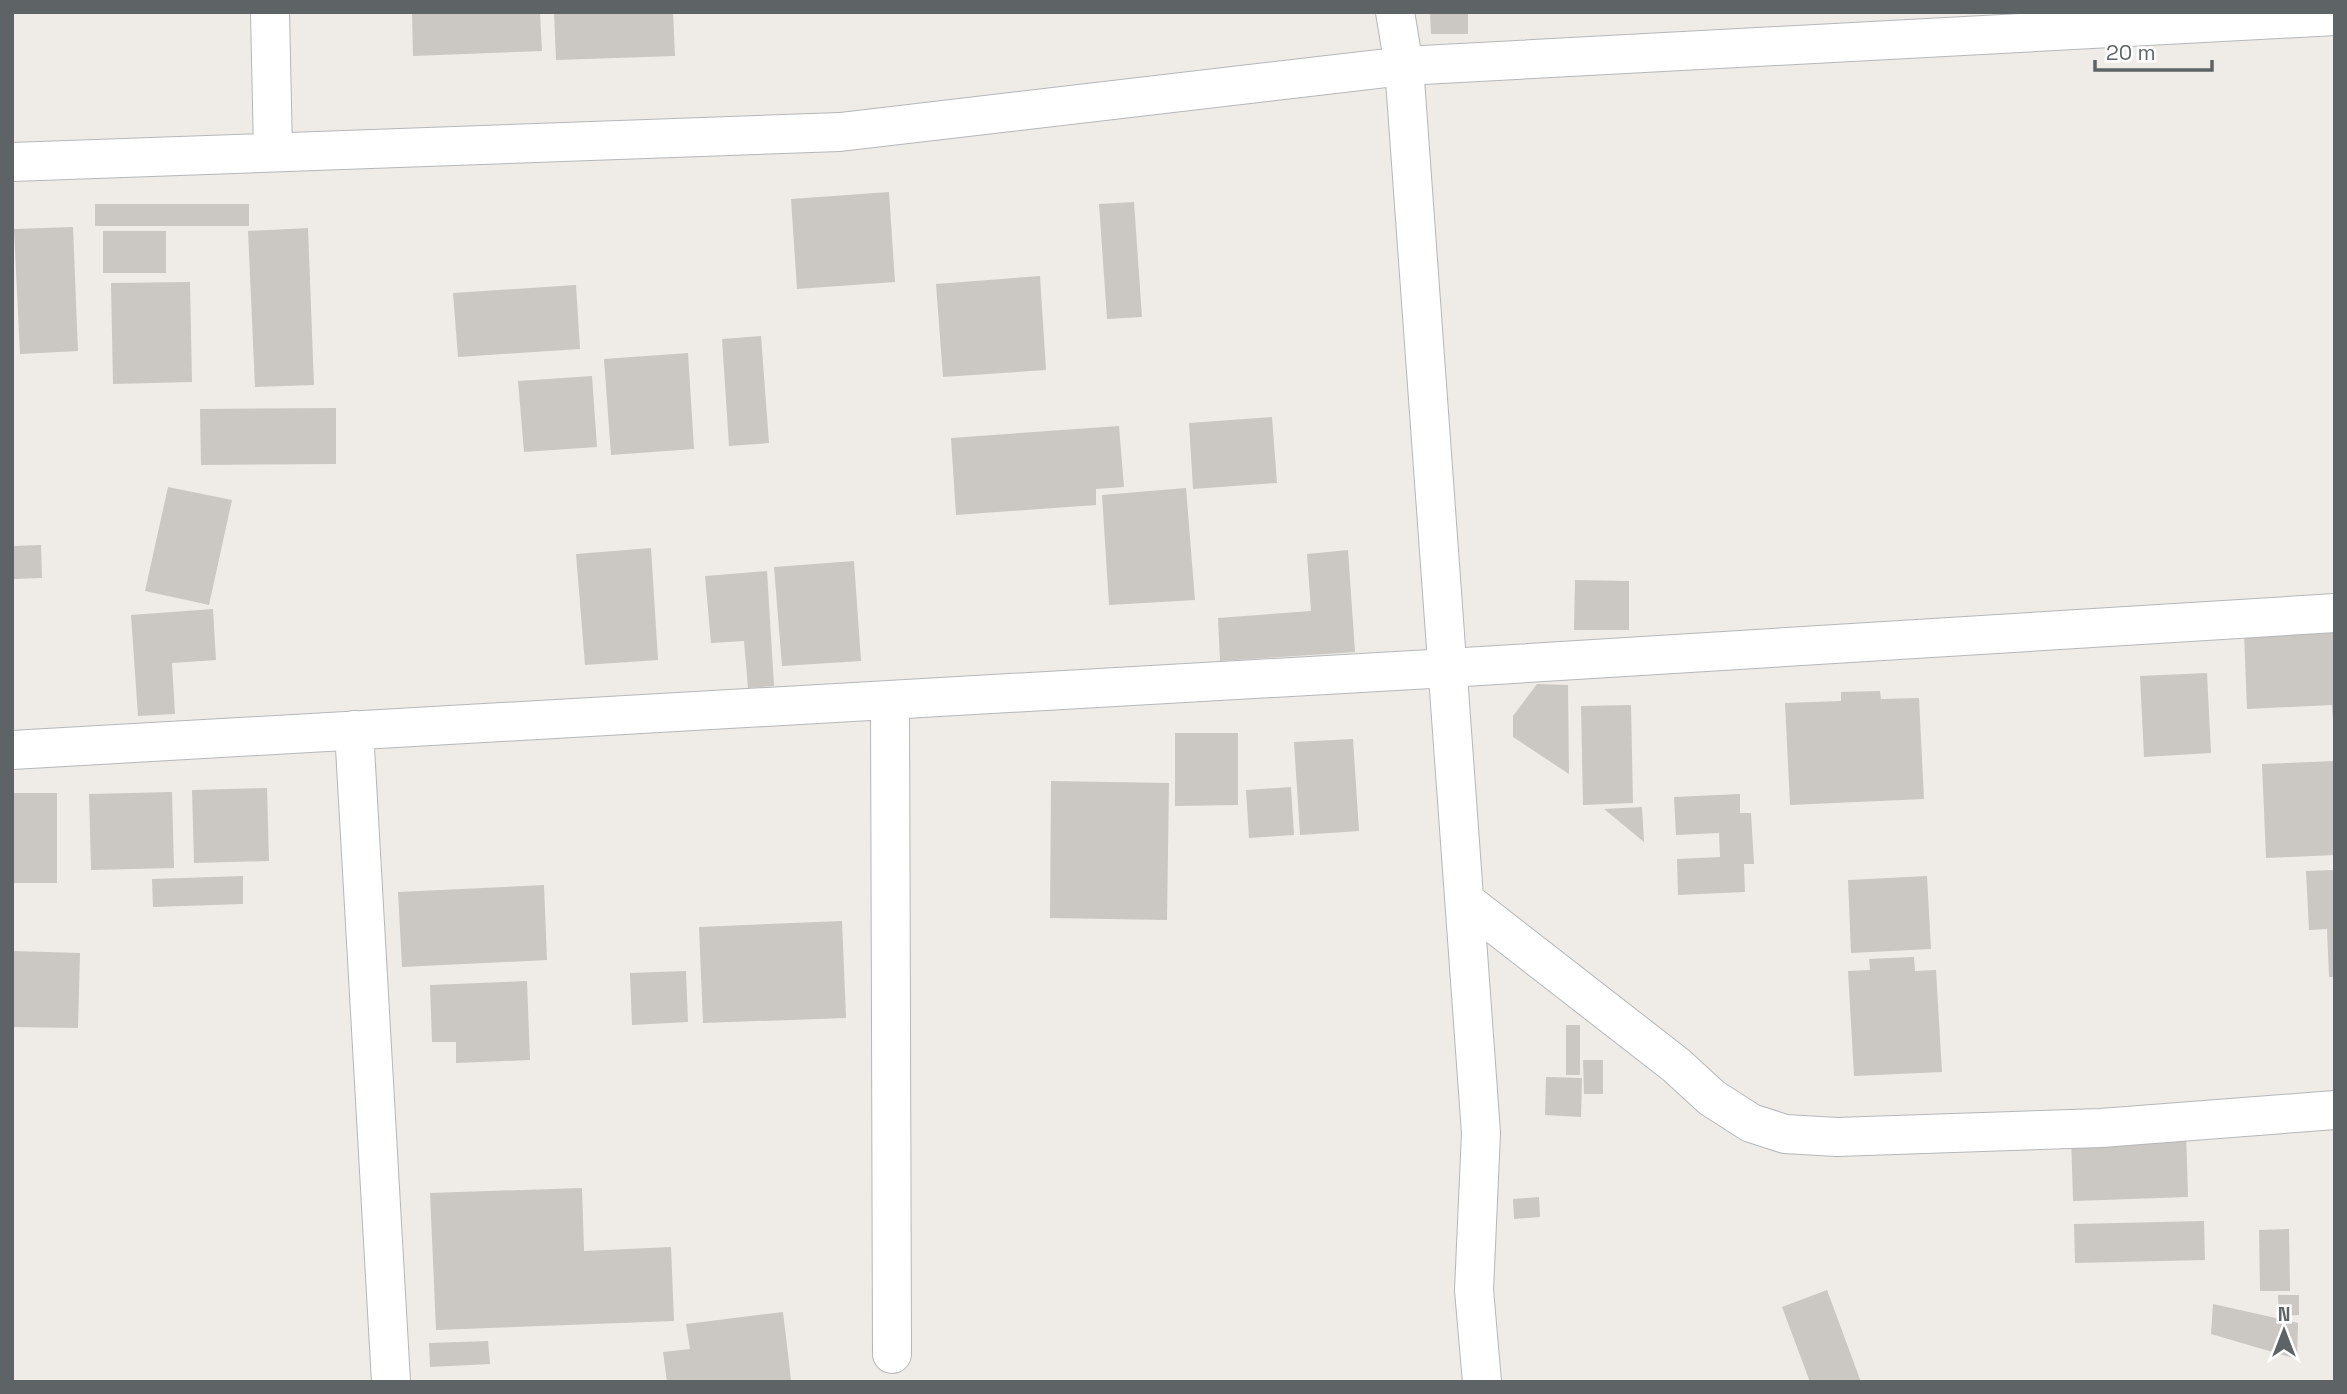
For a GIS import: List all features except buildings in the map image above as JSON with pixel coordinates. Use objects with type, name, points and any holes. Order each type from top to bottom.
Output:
[{"type":"street","points":[[270,12],[273,151]]},
{"type":"street","points":[[1395,12],[1404,66],[1482,1133],[1474,1290],[1482,1382]]},
{"type":"street","points":[[12,162],[840,132],[1404,66],[2335,16]]},
{"type":"street","points":[[12,750],[1448,668],[2335,613]]},
{"type":"street","points":[[890,700],[892,1354]]},
{"type":"street","points":[[354,730],[391,1382]]},
{"type":"street","points":[[1465,901],[1676,1065],[1712,1098],[1751,1123],[1785,1134],[1837,1137],[2101,1128],[2335,1110]]}]
